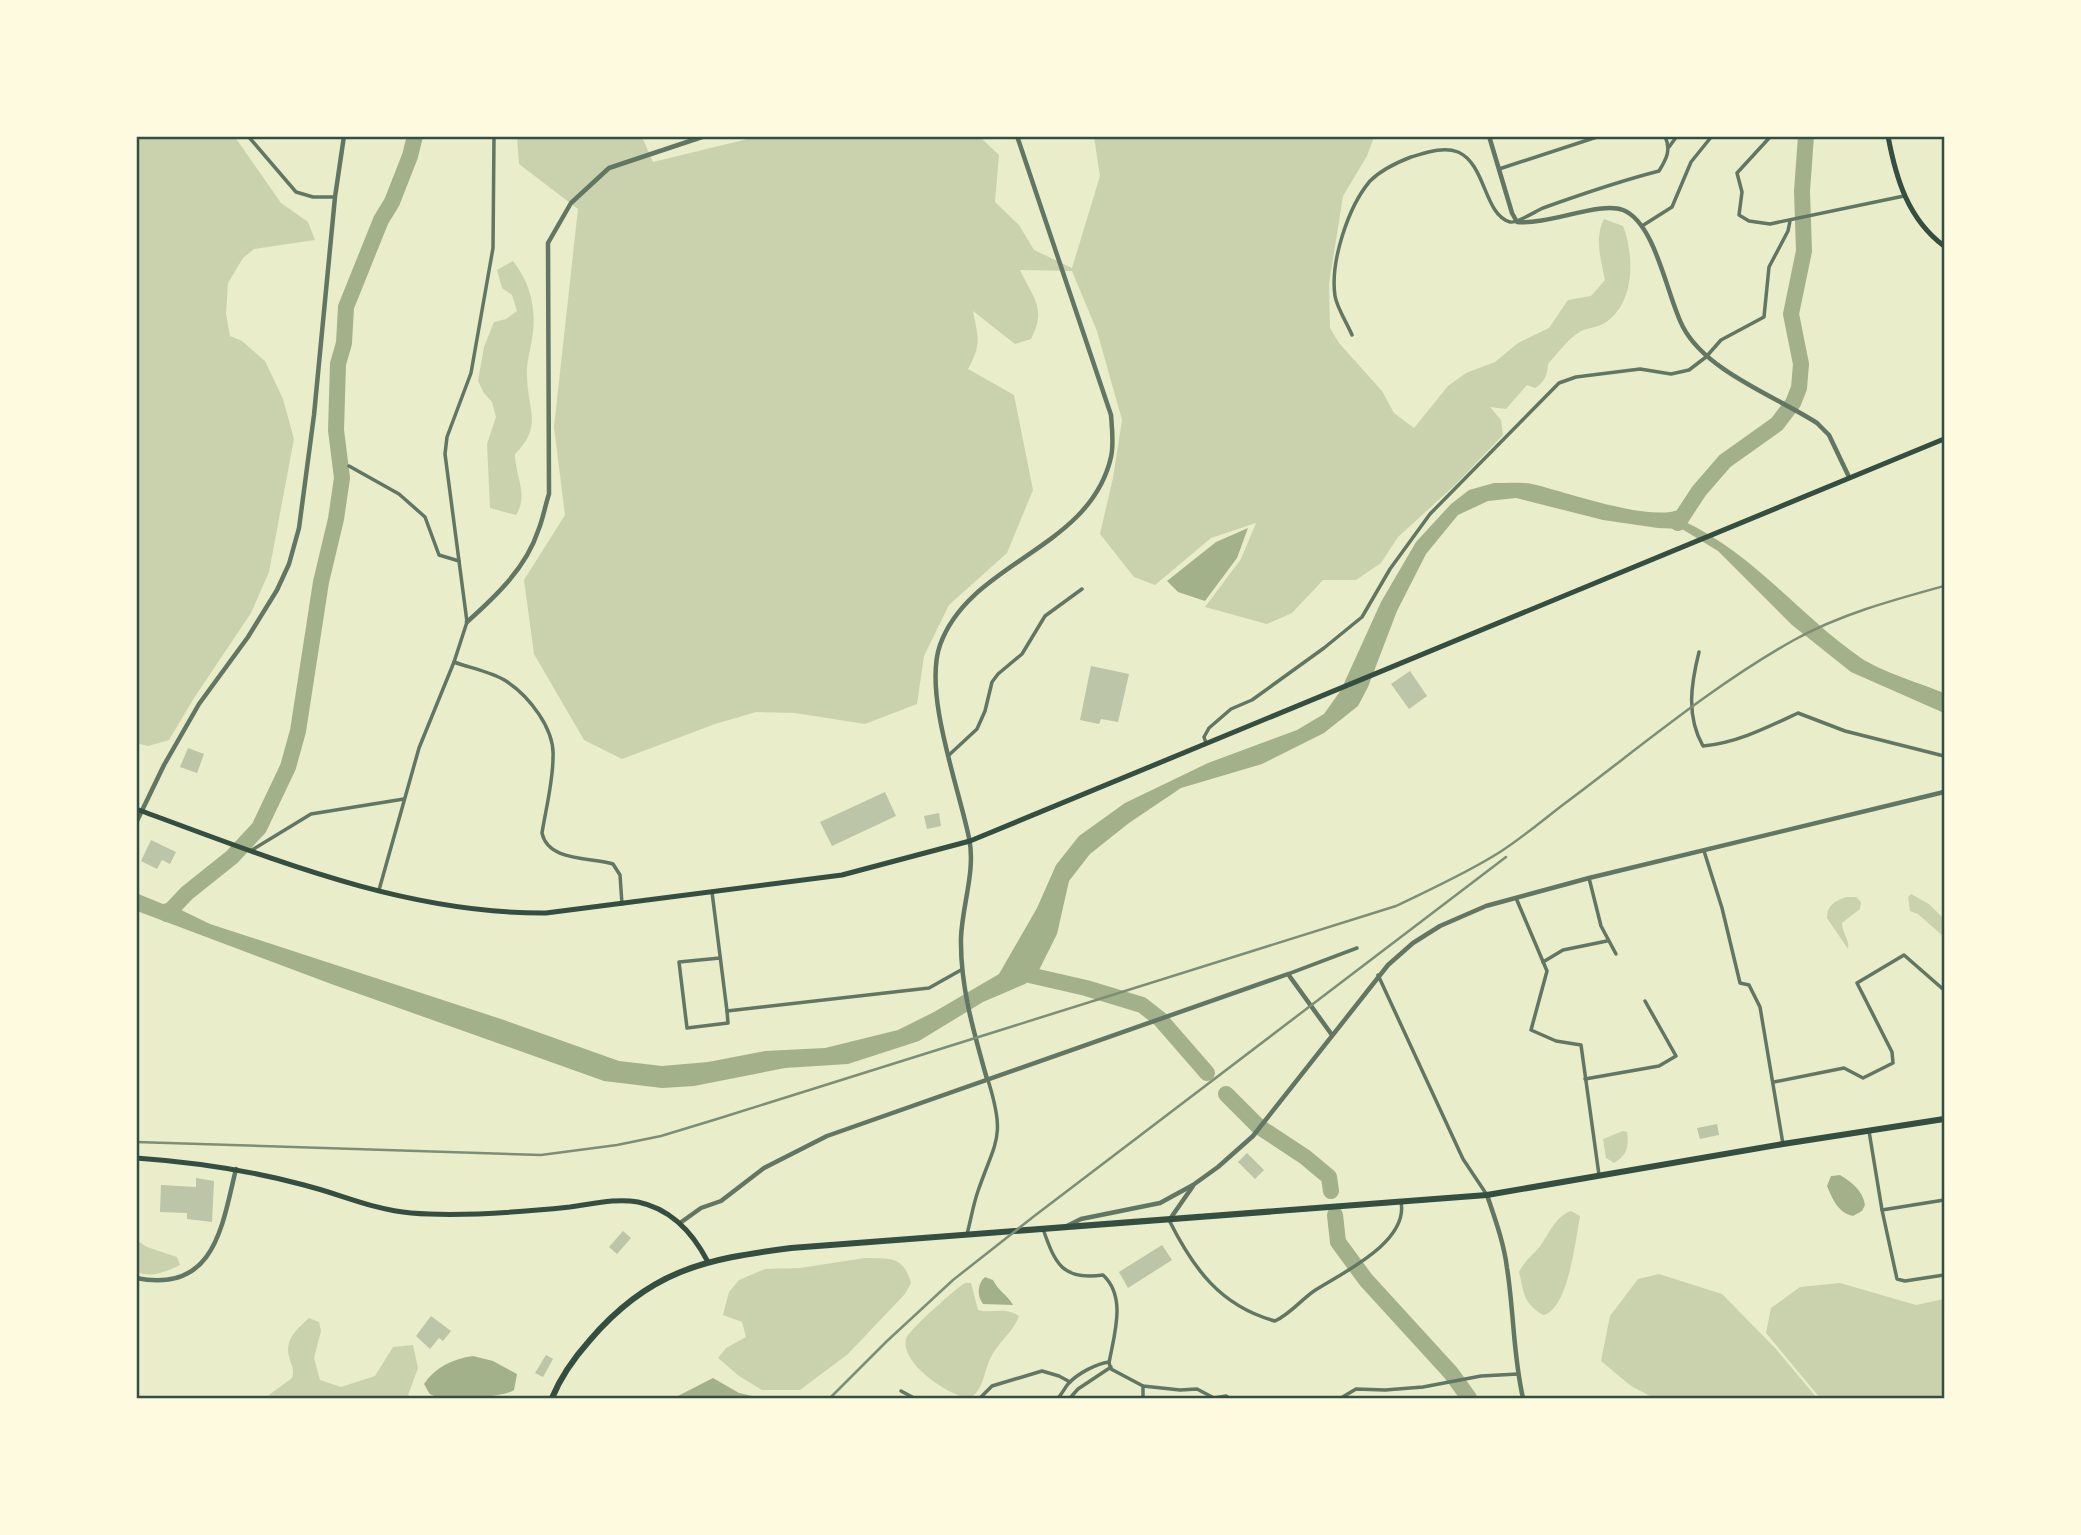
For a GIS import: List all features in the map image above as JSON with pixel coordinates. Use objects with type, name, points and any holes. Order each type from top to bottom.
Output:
[{"type":"highway","points":[[552,1398],[558,1382],[573,1359],[611,1315],[649,1287],[708,1262],[733,1255],[791,1248],[1488,1195],[1944,1119]]},
{"type":"main road","points":[[1888,136],[1904,196],[1923,226],[1944,246]]},
{"type":"main road","points":[[140,810],[312,873],[379,892],[505,914],[546,913],[842,875],[970,841],[1944,439]]},
{"type":"main road","points":[[136,1158],[198,1162],[236,1169],[304,1185],[366,1205],[409,1213],[447,1215],[569,1207],[613,1200],[639,1202],[660,1209],[680,1223],[697,1241],[708,1262]]},
{"type":"street","points":[[248,136],[296,192],[313,197],[335,197]]},
{"type":"street","points":[[136,823],[140,810],[199,704],[248,637],[277,590],[289,564],[299,527],[314,415],[335,197],[344,136]]},
{"type":"street","points":[[379,892],[419,748],[467,622],[445,454],[447,437],[471,373],[494,248],[494,136]]},
{"type":"street","points":[[467,622],[493,599],[519,568],[538,534],[549,494],[548,243],[571,203],[610,168],[705,136]]},
{"type":"street","points":[[966,1236],[978,1192],[997,1144],[999,1124],[961,970],[961,936],[970,868],[970,841],[935,694],[934,671],[939,647],[949,625],[963,605],[1048,542],[1086,509],[1098,492],[1112,455],[1111,415],[1017,136]]},
{"type":"street","points":[[1489,136],[1517,222]]},
{"type":"street","points":[[1499,169],[1600,136]]},
{"type":"street","points":[[1665,136],[1669,147]]},
{"type":"street","points":[[1517,222],[1527,215],[1568,199],[1660,171],[1669,147],[1678,136]]},
{"type":"street","points":[[1642,226],[1672,207],[1691,162],[1712,136]]},
{"type":"street","points":[[1771,136],[1737,173],[1742,192],[1739,215],[1749,221],[1770,224],[1790,221],[1806,215],[1904,196]]},
{"type":"street","points":[[1352,335],[1335,297],[1339,248],[1353,208],[1372,179],[1407,159],[1430,151],[1454,150],[1463,154],[1480,175],[1494,207],[1510,222],[1536,223],[1607,207],[1622,210],[1635,217],[1642,226],[1684,329],[1706,357],[1817,423],[1829,435],[1849,477]]},
{"type":"street","points":[[1206,743],[1204,737],[1209,728],[1231,709],[1263,693],[1362,617],[1390,569],[1430,514],[1556,385],[1566,379],[1640,369],[1671,374],[1689,370],[1721,341],[1764,317],[1769,267],[1788,231],[1790,221]]},
{"type":"street","points":[[349,466],[399,494],[425,517],[439,555],[459,561]]},
{"type":"street","points":[[949,755],[977,729],[985,711],[992,682],[998,674],[1022,654],[1045,616],[1082,589]]},
{"type":"street","points":[[1699,652],[1691,682],[1691,707],[1698,737],[1703,746],[1720,745],[1798,713],[1844,731],[1944,756]]},
{"type":"street","points":[[454,662],[505,680],[523,696],[540,718],[551,735],[554,756],[542,833],[544,842],[554,851],[613,864],[620,875],[622,904]]},
{"type":"street","points":[[1064,1227],[1081,1219],[1160,1203],[1219,1167],[1253,1136],[1378,975],[1413,943],[1462,915],[1516,897],[1589,878],[1944,792]]},
{"type":"street","points":[[250,851],[310,814],[405,798]]},
{"type":"street","points":[[1704,850],[1725,919],[1740,983],[1749,985],[1760,1007],[1783,1144]]},
{"type":"street","points":[[1589,878],[1607,941],[1616,954]]},
{"type":"street","points":[[712,892],[728,1023],[687,1028],[679,962],[720,958]]},
{"type":"street","points":[[1516,897],[1547,971],[1531,1030],[1556,1041],[1581,1045],[1599,1175]]},
{"type":"street","points":[[1543,962],[1563,950],[1607,941]]},
{"type":"street","points":[[680,1223],[701,1208],[721,1201],[764,1168],[801,1148],[851,1127],[1172,1016],[1357,948]]},
{"type":"street","points":[[1773,1082],[1844,1068],[1863,1078],[1893,1063],[1892,1052],[1857,983],[1904,955],[1944,990]]},
{"type":"street","points":[[727,1011],[929,988],[961,970]]},
{"type":"street","points":[[1288,974],[1332,1035]]},
{"type":"street","points":[[1378,975],[1463,1159],[1488,1195],[1508,1270],[1513,1339],[1522,1398]]},
{"type":"street","points":[[1585,1079],[1659,1066],[1676,1056],[1646,1001]]},
{"type":"street","points":[[1869,1131],[1897,1279],[1905,1281],[1944,1275]]},
{"type":"street","points":[[136,1278],[159,1281],[173,1279],[201,1265],[217,1241],[236,1169]]},
{"type":"street","points":[[1193,1185],[1169,1220],[1210,1285],[1249,1311],[1275,1321],[1312,1292],[1368,1256],[1395,1231],[1401,1217],[1401,1200]]},
{"type":"street","points":[[1882,1210],[1944,1200]]},
{"type":"street","points":[[1043,1229],[1054,1259],[1062,1268],[1090,1277],[1103,1275],[1114,1285],[1118,1310],[1110,1364],[1070,1398]]},
{"type":"street","points":[[1058,1398],[1070,1382],[1100,1363],[1110,1364],[1143,1386],[1197,1389],[1214,1398],[1229,1398]]},
{"type":"street","points":[[981,1398],[992,1386],[1042,1371],[1070,1382]]},
{"type":"street","points":[[1341,1398],[1356,1389],[1385,1390],[1481,1376],[1518,1374]]},
{"type":"street","points":[[1143,1386],[1143,1398]]},
{"type":"street","points":[[901,1391],[914,1398]]},
{"type":"shaded area","points":[[137,136],[235,137],[281,203],[308,222],[315,240],[254,249],[243,258],[228,283],[226,314],[230,336],[242,341],[265,361],[283,399],[294,439],[269,572],[251,613],[169,740],[148,746],[136,743]]},
{"type":"shaded area","points":[[517,137],[642,137],[653,162],[756,137],[980,137],[999,155],[995,202],[1019,225],[1034,250],[1072,268],[1100,176],[1094,137],[1374,137],[1367,156],[1343,196],[1329,284],[1330,328],[1339,343],[1382,391],[1394,413],[1414,428],[1448,386],[1466,373],[1495,362],[1518,343],[1549,328],[1568,300],[1591,296],[1605,280],[1599,241],[1604,219],[1623,226],[1629,251],[1630,279],[1627,293],[1614,316],[1570,339],[1548,364],[1541,384],[1535,388],[1527,385],[1506,409],[1490,407],[1501,420],[1503,435],[1455,485],[1398,537],[1381,563],[1356,580],[1323,580],[1292,613],[1267,624],[1205,607],[1241,559],[1256,523],[1211,538],[1155,585],[1134,577],[1100,534],[1113,478],[1122,420],[1097,331],[1072,271],[1020,270],[1038,311],[1036,328],[1031,339],[1015,344],[973,311],[978,340],[968,369],[1014,395],[1033,490],[1007,553],[949,605],[924,656],[917,704],[865,724],[795,713],[756,712],[715,724],[622,759],[584,740],[534,654],[524,580],[565,515],[554,427],[578,209],[519,164]]},
{"type":"shaded area","points":[[513,261],[528,288],[534,318],[527,372],[532,418],[529,435],[515,454],[521,492],[520,507],[516,515],[490,508],[487,444],[496,417],[492,402],[478,381],[484,347],[494,322],[506,319],[517,311],[512,295],[502,288],[497,270]]},
{"type":"shaded area","points":[[1494,483],[1532,484],[1650,512],[1681,509],[1683,521],[1731,549],[1861,658],[1944,693],[1944,713],[1851,672],[1792,625],[1718,551],[1682,529],[1603,520],[1516,498],[1488,501],[1458,515],[1426,554],[1397,611],[1358,706],[1324,733],[1262,764],[1181,788],[1129,823],[1090,854],[1069,881],[1057,934],[1038,972],[1025,984],[983,1002],[919,1041],[848,1064],[785,1068],[694,1086],[662,1088],[604,1081],[334,985],[137,911],[136,893],[163,904],[172,902],[177,908],[210,924],[504,1020],[619,1061],[662,1066],[708,1062],[765,1051],[825,1048],[898,1030],[999,974],[1037,908],[1056,865],[1079,836],[1125,803],[1208,763],[1297,730],[1324,714],[1341,690],[1381,602],[1416,542],[1451,504],[1469,490]]},
{"type":"shaded area","points":[[1248,528],[1237,558],[1205,601],[1178,592],[1167,581],[1216,542]]},
{"type":"shaded area","points":[[1911,894],[1929,904],[1944,919],[1944,937],[1918,914],[1910,911],[1908,897]]},
{"type":"shaded area","points":[[1846,897],[1856,897],[1861,902],[1860,909],[1842,923],[1848,949],[1827,918],[1832,904]]},
{"type":"shaded area","points":[[1627,1132],[1626,1150],[1614,1163],[1606,1158],[1603,1139]]},
{"type":"shaded area","points":[[1840,1175],[1856,1187],[1864,1200],[1862,1211],[1853,1216],[1833,1200],[1827,1186],[1831,1176]]},
{"type":"shaded area","points":[[1571,1211],[1580,1216],[1565,1288],[1552,1310],[1543,1315],[1528,1302],[1519,1272],[1557,1221]]},
{"type":"shaded area","points":[[136,1240],[147,1247],[177,1257],[180,1265],[153,1274],[137,1272]]},
{"type":"shaded area","points":[[865,1258],[888,1259],[900,1263],[911,1283],[905,1294],[848,1354],[800,1390],[762,1390],[739,1376],[718,1358],[726,1348],[746,1337],[742,1322],[723,1315],[729,1292],[739,1280],[765,1269],[800,1268]]},
{"type":"shaded area","points":[[1659,1274],[1722,1294],[1776,1349],[1817,1398],[1654,1398],[1631,1386],[1601,1361],[1610,1316],[1638,1279]]},
{"type":"shaded area","points":[[985,1277],[993,1280],[1013,1305],[983,1304],[979,1290]]},
{"type":"shaded area","points":[[965,1283],[971,1283],[978,1310],[1008,1311],[1019,1316],[993,1353],[977,1391],[969,1398],[950,1391],[928,1377],[910,1358],[906,1348],[906,1339],[915,1328]]},
{"type":"shaded area","points":[[1840,1283],[1916,1305],[1944,1299],[1944,1398],[1820,1398],[1766,1333],[1771,1308],[1800,1287]]},
{"type":"shaded area","points":[[309,1318],[319,1322],[321,1331],[314,1358],[320,1380],[341,1387],[375,1376],[393,1347],[413,1345],[418,1368],[408,1395],[414,1398],[268,1398],[292,1378],[293,1369],[288,1350],[290,1339]]},
{"type":"shaded area","points":[[473,1356],[493,1361],[517,1374],[514,1390],[472,1398],[446,1398],[430,1394],[424,1384],[433,1373],[458,1359]]},
{"type":"shaded area","points":[[713,1378],[739,1393],[761,1398],[674,1398]]},
{"type":"building","points":[[1091,666],[1129,674],[1118,722],[1101,719],[1099,724],[1080,720]]},
{"type":"building","points":[[1410,671],[1427,696],[1409,709],[1391,684]]},
{"type":"building","points":[[188,748],[204,754],[197,773],[180,767]]},
{"type":"building","points":[[885,792],[896,816],[832,846],[820,822]]},
{"type":"building","points":[[939,813],[941,826],[927,829],[924,816]]},
{"type":"building","points":[[151,840],[176,852],[170,864],[162,860],[157,869],[141,861]]},
{"type":"building","points":[[1717,1124],[1719,1135],[1700,1139],[1697,1128]]},
{"type":"building","points":[[1247,1153],[1264,1170],[1255,1179],[1238,1162]]},
{"type":"building","points":[[196,1178],[214,1181],[212,1222],[187,1219],[187,1213],[160,1212],[161,1185],[196,1187]]},
{"type":"building","points":[[623,1231],[631,1238],[617,1254],[609,1247]]},
{"type":"building","points":[[1162,1245],[1172,1260],[1128,1288],[1119,1272]]},
{"type":"building","points":[[431,1316],[451,1331],[443,1341],[439,1338],[430,1349],[416,1336]]},
{"type":"building","points":[[546,1355],[553,1359],[543,1377],[535,1373]]},
{"type":"waterway","points":[[167,914],[187,893],[232,857],[259,828],[288,767],[298,731],[321,582],[336,519],[342,478],[336,430],[338,364],[344,343],[346,307],[381,220],[392,202],[415,136]]},
{"type":"waterway","points":[[1678,523],[1699,491],[1725,461],[1777,424],[1793,403],[1799,388],[1801,364],[1791,314],[1804,251],[1802,191],[1806,136]]},
{"type":"waterway","points":[[1012,973],[1086,988],[1142,1005],[1160,1019],[1207,1073]]},
{"type":"waterway","points":[[1226,1094],[1258,1126],[1305,1157],[1329,1177],[1331,1191]]},
{"type":"waterway","points":[[1335,1215],[1338,1242],[1366,1280],[1451,1373],[1469,1398]]},
{"type":"railway","points":[[136,1142],[541,1155],[617,1145],[661,1136],[717,1119],[1396,906],[1462,874],[1508,847],[1705,697],[1794,640],[1849,615],[1944,586]]},
{"type":"railway","points":[[830,1398],[953,1280],[1506,857]]}]
